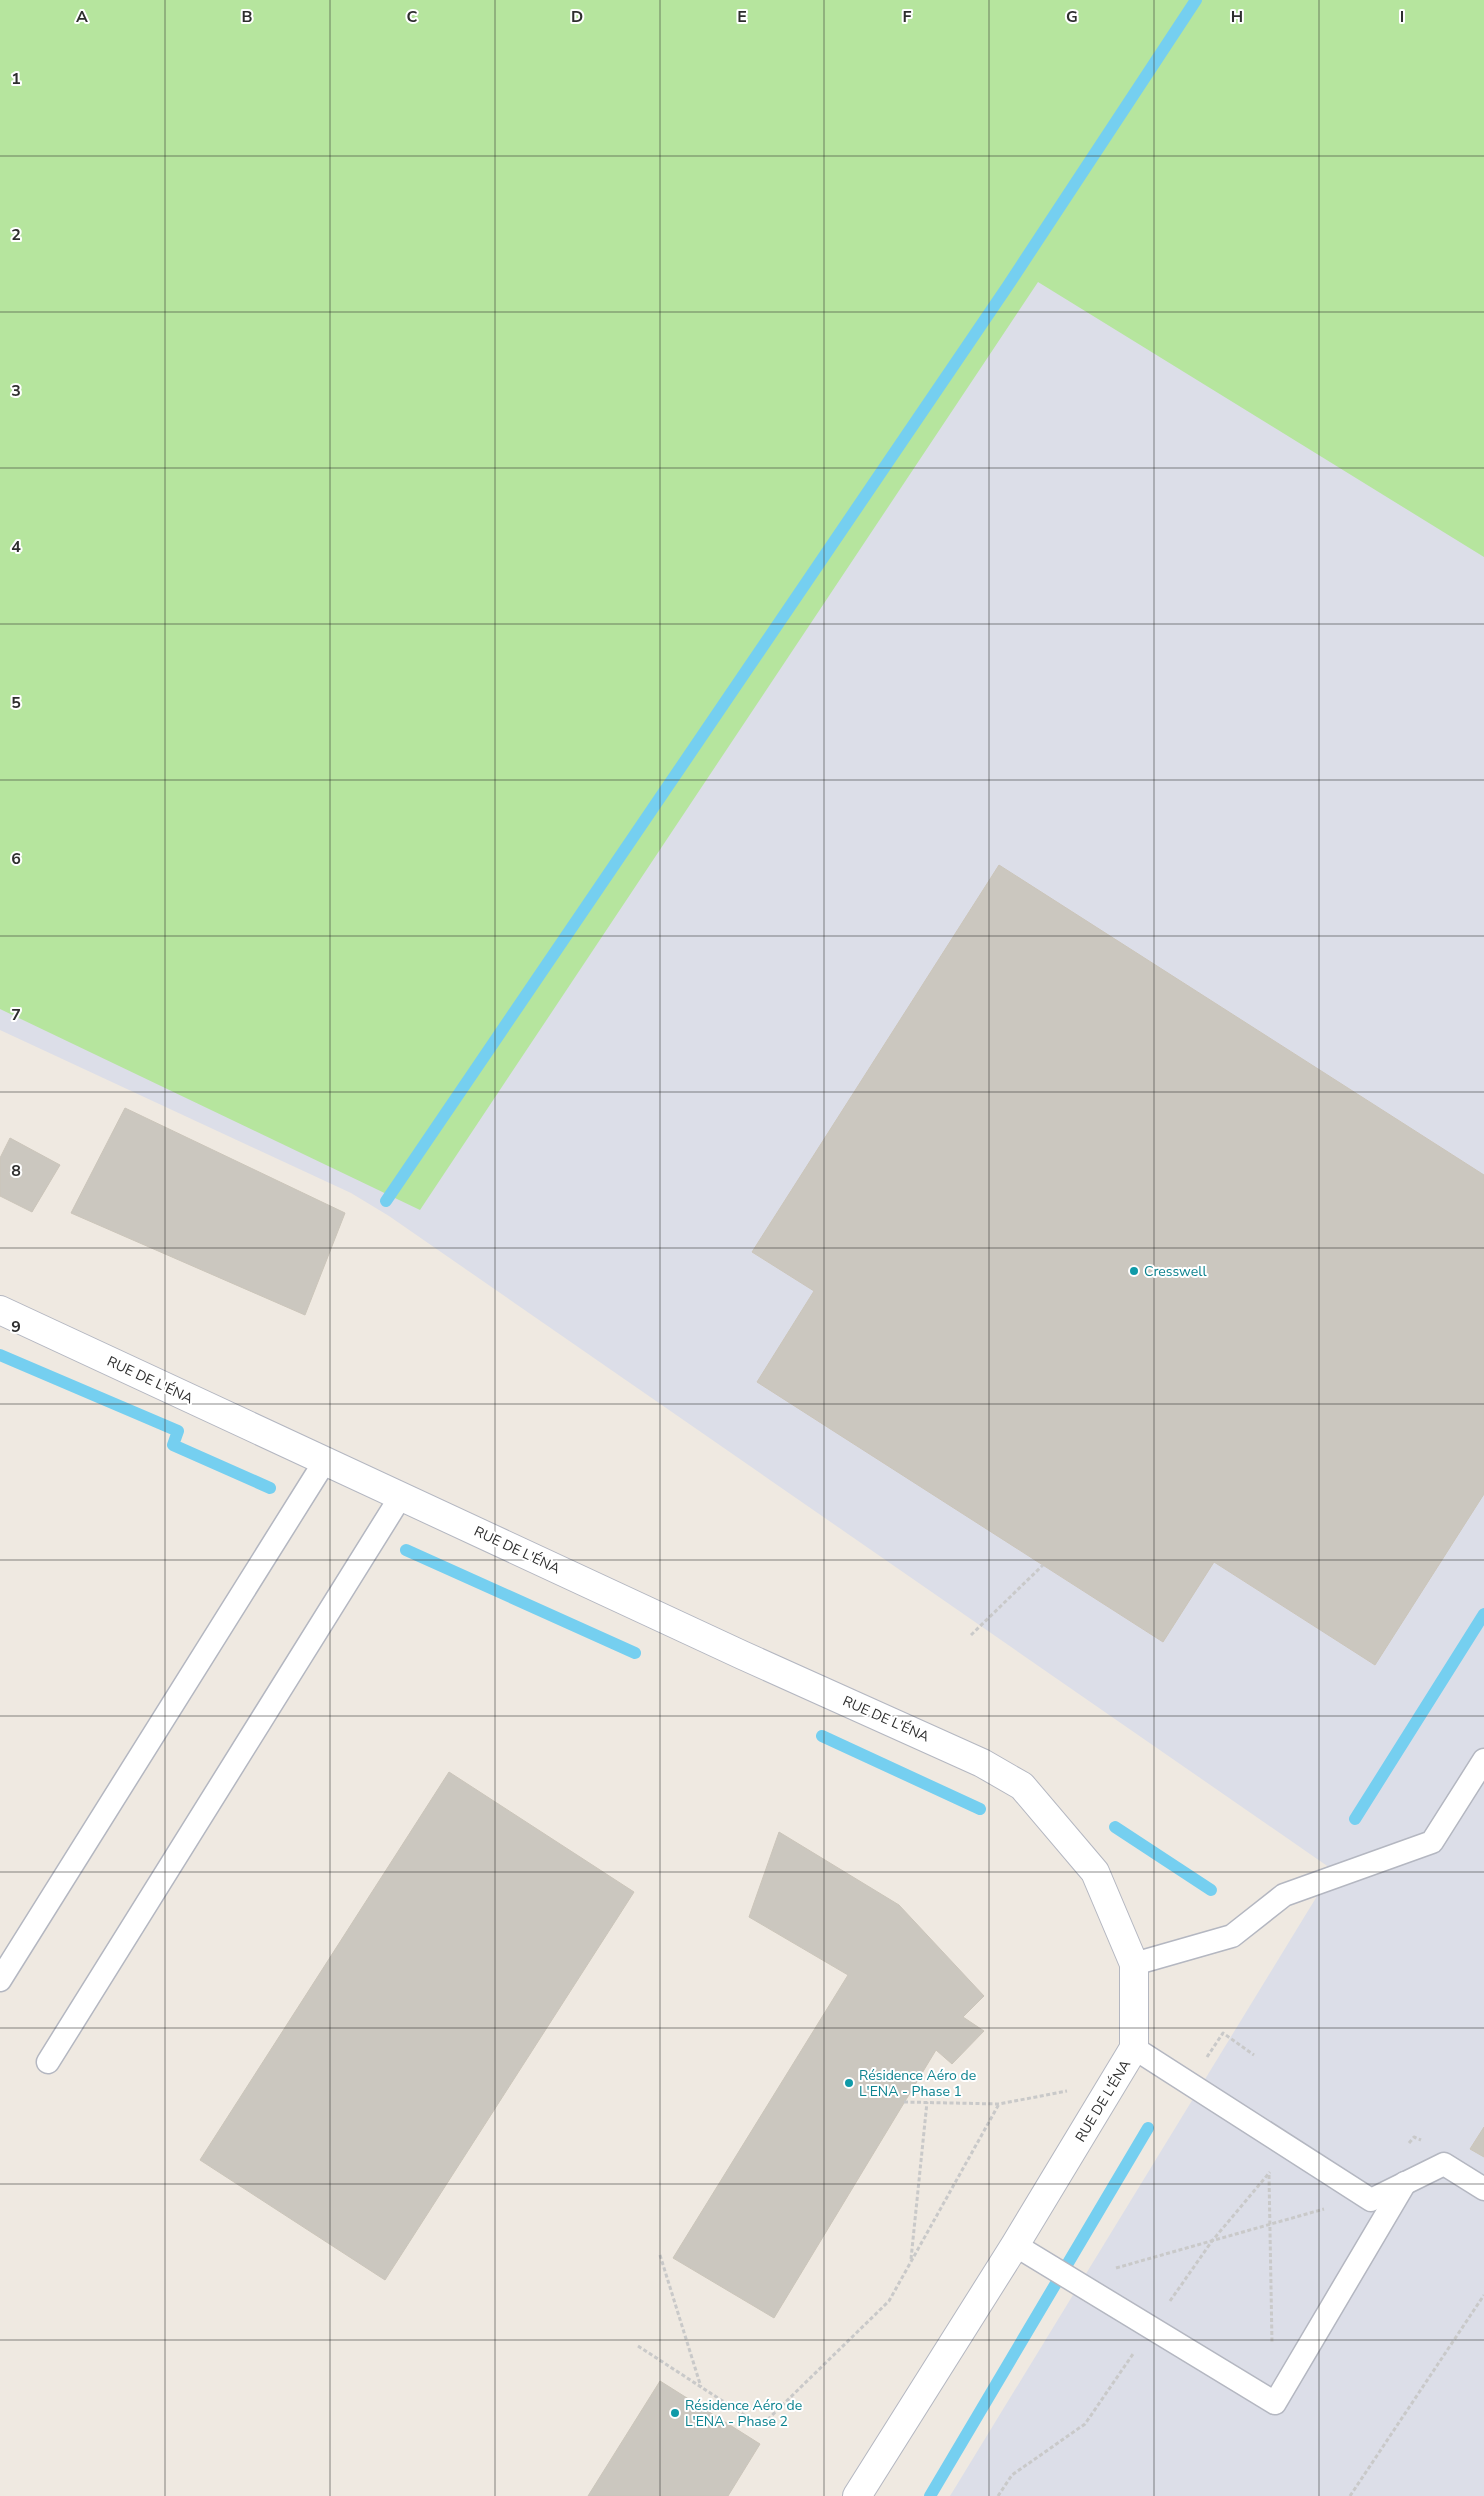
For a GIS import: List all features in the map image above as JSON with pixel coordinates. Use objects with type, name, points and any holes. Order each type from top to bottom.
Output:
[{"type":"street","name":"RUE DE L'ÉNA","points":[[0,1310],[742,1655],[982,1763],[1022,1786],[1095,1872],[1134,1964],[1134,2048],[1015,2245],[857,2496]]},
{"type":"lane","points":[[0,1980],[325,1461]]},
{"type":"lane","points":[[48,2062],[401,1496]]},
{"type":"lane","points":[[1134,1964],[1232,1936],[1284,1895],[1432,1842],[1484,1760]]},
{"type":"lane","points":[[1134,2048],[1371,2200],[1444,2164],[1484,2189]]},
{"type":"lane","points":[[1015,2245],[1275,2403],[1405,2183]]},
{"type":"path","points":[[971,1635],[1043,1565]]},
{"type":"path","points":[[904,2102],[998,2104],[1038,2095]]},
{"type":"path","points":[[910,2262],[927,2102]]},
{"type":"path","points":[[638,2346],[761,2426],[888,2301],[998,2104]]},
{"type":"path","points":[[998,2496],[1012,2475],[1085,2424],[1212,2241],[1269,2174],[1285,2146]]},
{"type":"path","points":[[1269,2174],[1271,2332]]},
{"type":"path","points":[[1112,2269],[1324,2209],[1328,2202]]},
{"type":"path","points":[[660,2256],[701,2388]]},
{"type":"path","points":[[1350,2496],[1484,2295]]},
{"type":"shaded area","points":[[0,0],[1484,0],[1484,2496],[950,2496],[1333,1870],[389,1216],[351,1193],[0,1030]]},
{"type":"green space","points":[[0,0],[1484,0],[1484,557],[1038,282],[420,1210],[0,1009]]},
{"type":"building","name":"Cresswell","points":[[999,865],[1484,1175],[1484,1494],[1375,1665],[1214,1562],[1163,1642],[757,1382],[814,1291],[752,1252]]},
{"type":"building","points":[[125,1108],[345,1213],[305,1315],[71,1213]]},
{"type":"building","points":[[10,1138],[60,1165],[32,1212],[0,1196],[0,1158]]},
{"type":"building","points":[[449,1772],[634,1892],[385,2280],[200,2160]]},
{"type":"building","name":"Résidence Aéro de L'ENA - Phase 1","points":[[779,1832],[899,1905],[984,1996],[963,2017],[984,2031],[952,2064],[936,2050],[774,2318],[673,2258],[848,1975],[749,1917]]},
{"type":"building","points":[[1484,2127],[1484,2157],[1470,2149]]},
{"type":"building","name":"Résidence Aéro de L'ENA - Phase 2","points":[[660,2381],[760,2444],[728,2496],[588,2496]]},
{"type":"waterway","points":[[386,1201],[1007,287],[1196,0]]},
{"type":"waterway","points":[[0,1355],[178,1431],[173,1445],[270,1488]]},
{"type":"waterway","points":[[406,1550],[635,1653]]},
{"type":"waterway","points":[[1355,1819],[1484,1614]]},
{"type":"waterway","points":[[822,1736],[980,1809]]},
{"type":"waterway","points":[[1115,1827],[1211,1890]]},
{"type":"waterway","points":[[930,2496],[1148,2128]]},
{"type":"place","name":"Cresswell","points":[[1134,1271]]},
{"type":"place","name":"Résidence Aéro de L'ENA - Phase 1","points":[[849,2083]]},
{"type":"place","name":"Résidence Aéro de L'ENA - Phase 2","points":[[675,2413]]}]
